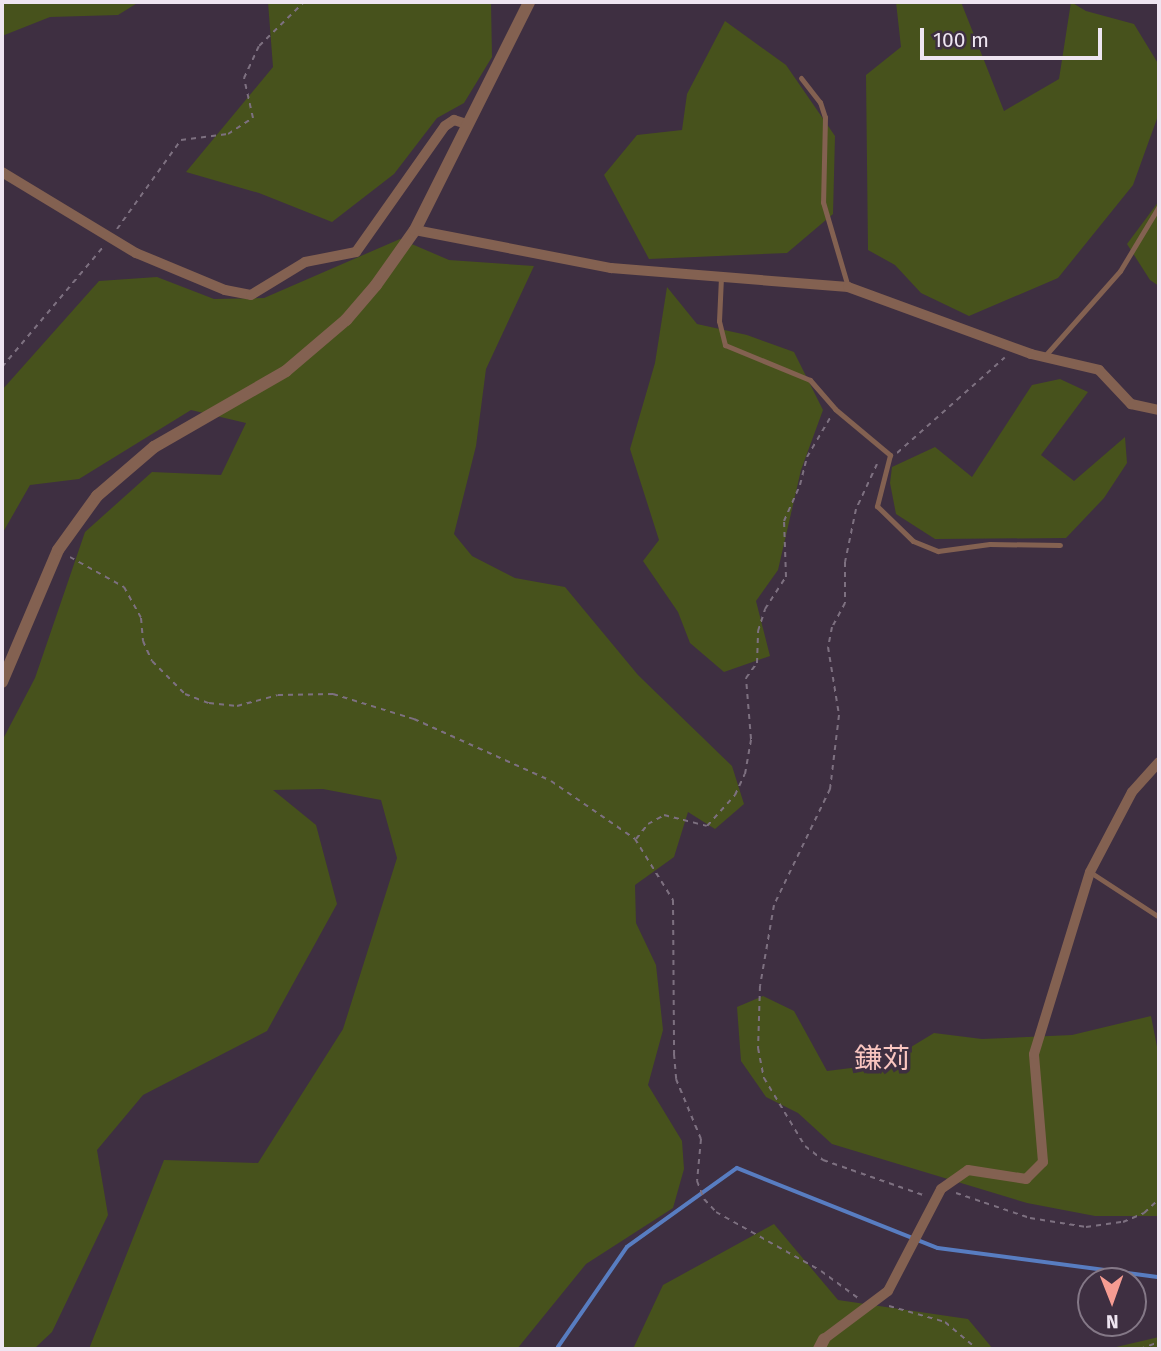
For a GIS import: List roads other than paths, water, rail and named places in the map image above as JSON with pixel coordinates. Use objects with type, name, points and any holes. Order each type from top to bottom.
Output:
[{"type":"street","points":[[2,682],[58,550],[97,496],[154,447],[286,371],[336,329],[376,285],[415,230],[529,2]]},
{"type":"street","points":[[2,172],[110,239],[198,280],[251,295],[305,262],[356,252],[445,127],[454,120],[466,124]]},
{"type":"street","points":[[415,230],[611,268],[848,287],[1043,358],[1099,370],[1131,404],[1159,410]]},
{"type":"street","points":[[822,1344],[865,1304],[888,1291],[941,1189],[968,1170],[1026,1179],[1043,1161],[1034,1054],[1090,872],[1132,792],[1159,762]]},
{"type":"lane","points":[[801,78],[820,102],[825,117],[824,202],[848,287]]},
{"type":"lane","points":[[1043,358],[1120,271],[1159,206]]},
{"type":"lane","points":[[721,277],[719,321],[725,345],[810,380],[835,409],[890,455],[877,506],[926,549],[1001,543],[1060,545]]},
{"type":"lane","points":[[1090,872],[1159,917]]},
{"type":"waterway","points":[[558,1347],[627,1247],[737,1168],[938,1248],[1159,1277]]},
{"type":"district","name":"鎌苅","points":[[882,1059]]}]
